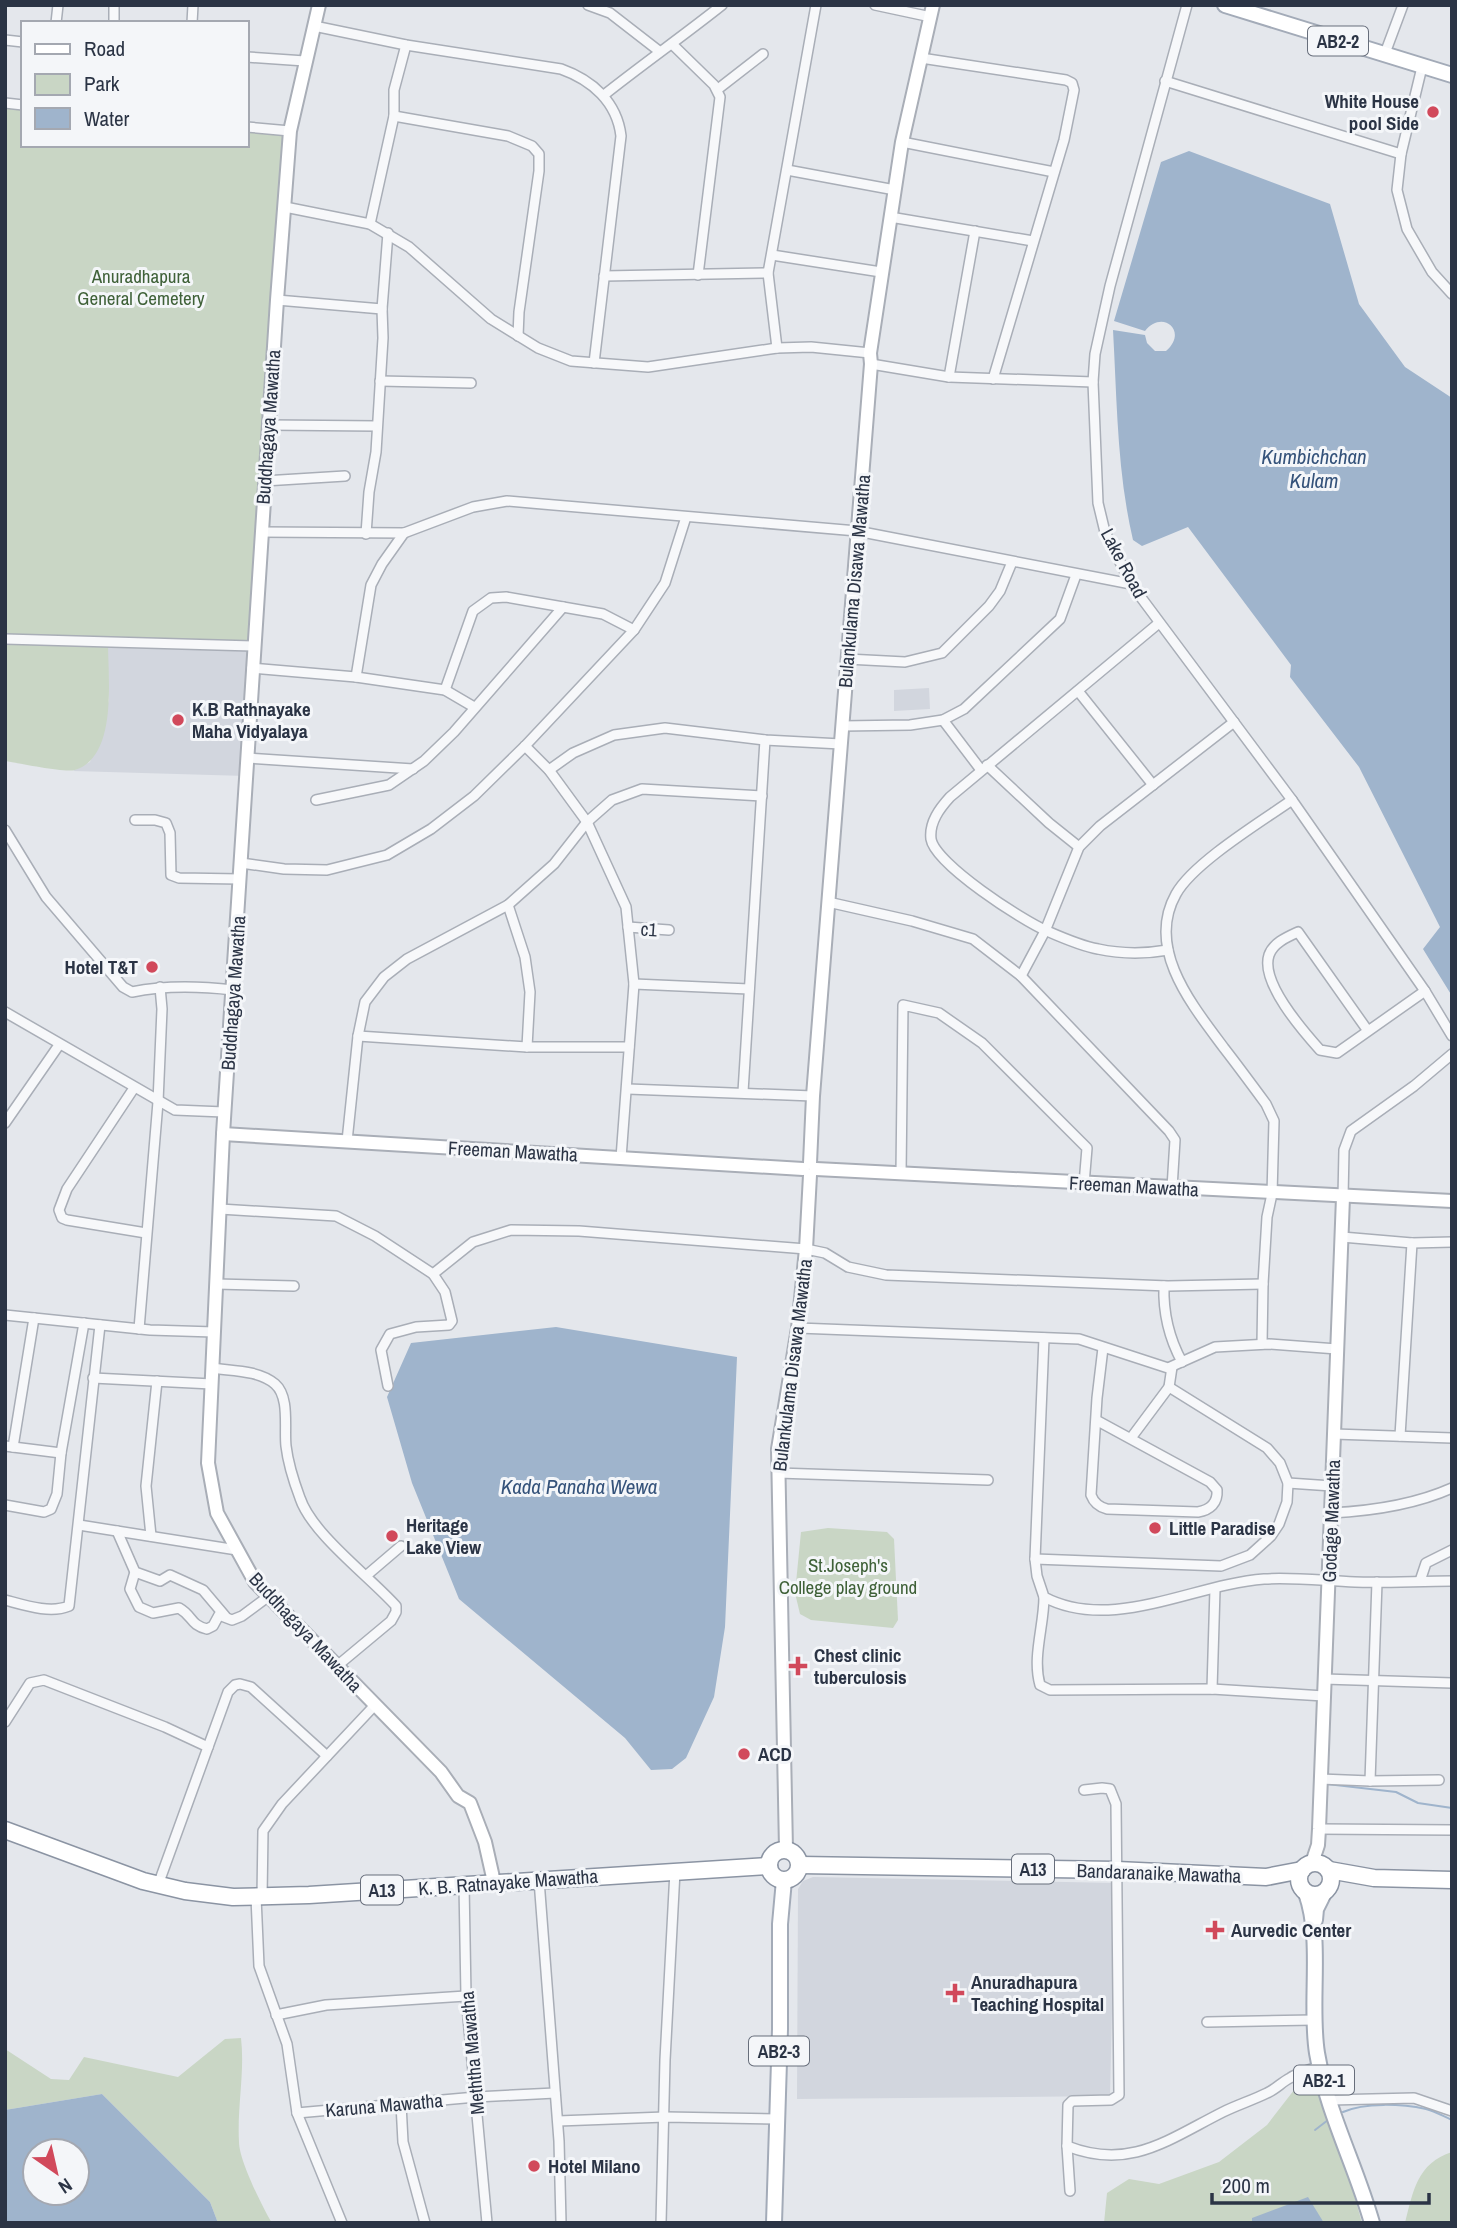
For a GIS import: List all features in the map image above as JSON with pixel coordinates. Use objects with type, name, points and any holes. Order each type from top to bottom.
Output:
[{"type":"highway","name":"K. B. Ratnayake Mawatha","points":[[5,1830],[158,1885],[208,1894],[259,1897],[769,1866]]},
{"type":"highway","points":[[786,1849],[795,1854],[800,1865],[792,1878],[776,1879],[769,1866],[772,1855],[786,1849]]},
{"type":"highway","name":"Bandaranaike Mawatha","points":[[800,1865],[1116,1870],[1266,1877],[1317,1867],[1374,1878],[1452,1880]]},
{"type":"highway","points":[[1317,1867],[1332,1880],[1327,1890],[1315,1895],[1304,1890],[1299,1879],[1317,1867]]},
{"type":"highway","name":"Bandaranaike Mawatha","points":[[1266,1877],[1304,1890]]},
{"type":"highway","name":"Bandaranaike Mawatha","points":[[1327,1890],[1374,1878]]},
{"type":"main road","name":"Buddhagaya Mawatha","points":[[317,5],[290,131],[277,300],[223,1134],[208,1463],[217,1513],[255,1582],[441,1772],[458,1796],[470,1803],[485,1842],[494,1882]]},
{"type":"main road","name":"AB2-2","points":[[1225,5],[1452,75]]},
{"type":"main road","name":"Bulankulama Disawa Mawatha","points":[[786,1849],[778,1449],[806,1249],[813,1096],[870,358],[902,142],[932,11]]},
{"type":"main road","name":"Freeman Mawatha","points":[[223,1134],[1084,1184],[1452,1201]]},
{"type":"main road","name":"Godage Mawatha","points":[[1317,1867],[1343,1197]]},
{"type":"main road","name":"AB2-3","points":[[774,2223],[780,1924],[784,1880]]},
{"type":"main road","name":"AB2-1","points":[[1304,1890],[1313,1931]]},
{"type":"main road","name":"AB2-1","points":[[1327,1890],[1317,1909],[1313,1931],[1314,2020],[1320,2066],[1371,2223]]},
{"type":"street","points":[[588,5],[610,13],[659,51]]},
{"type":"street","points":[[604,95],[722,5]]},
{"type":"street","points":[[776,348],[768,273],[816,5]]},
{"type":"street","points":[[875,5],[932,11]]},
{"type":"street","name":"Lake Road","points":[[1187,5],[1094,354],[1098,503],[1105,532],[1131,584],[1292,800],[1425,991],[1452,1036]]},
{"type":"street","points":[[1384,56],[1403,5]]},
{"type":"street","points":[[314,26],[406,45],[561,69],[579,76],[604,95],[616,114],[621,136],[594,363]]},
{"type":"street","points":[[673,44],[718,89],[720,97],[698,275]]},
{"type":"street","points":[[370,224],[394,116],[394,90],[406,45]]},
{"type":"street","points":[[718,89],[763,54]]},
{"type":"street","points":[[248,57],[306,61]]},
{"type":"street","points":[[921,58],[1066,80],[1072,83],[1074,90],[1067,127],[993,379]]},
{"type":"street","points":[[1422,67],[1401,155],[1397,190],[1407,229],[1432,272],[1452,294]]},
{"type":"street","points":[[1165,81],[1401,155]]},
{"type":"street","points":[[394,116],[508,136],[532,146],[539,154],[539,172],[517,336]]},
{"type":"street","points":[[248,127],[290,131]]},
{"type":"street","points":[[902,142],[1054,172]]},
{"type":"street","points":[[787,170],[894,190]]},
{"type":"street","points":[[285,208],[370,224],[388,233],[409,247],[491,319],[554,356],[571,361],[648,367],[776,348],[811,346],[950,377],[1093,382]]},
{"type":"street","points":[[890,217],[1032,241]]},
{"type":"street","points":[[950,377],[975,231]]},
{"type":"street","points":[[366,534],[377,426],[388,233]]},
{"type":"street","points":[[772,255],[881,272]]},
{"type":"street","points":[[604,276],[768,273]]},
{"type":"street","points":[[277,300],[382,309]]},
{"type":"street","points":[[380,381],[471,383]]},
{"type":"street","points":[[268,425],[377,426]]},
{"type":"street","points":[[264,481],[345,476]]},
{"type":"street","points":[[261,532],[404,533],[473,507],[507,501],[858,531],[1131,584]]},
{"type":"street","points":[[241,863],[284,869],[327,870],[387,855],[430,829],[474,796],[635,630],[665,583],[686,517]]},
{"type":"street","points":[[355,677],[371,585],[404,533]]},
{"type":"street","points":[[847,659],[905,662],[942,653],[989,606],[1000,591],[1012,562]]},
{"type":"street","points":[[842,726],[910,725],[943,720],[964,709],[1060,619],[1076,575]]},
{"type":"street","points":[[445,690],[473,611],[491,598],[506,597],[603,614],[635,630]]},
{"type":"street","points":[[316,800],[389,785],[413,769],[441,746],[563,607]]},
{"type":"street","points":[[1160,623],[984,767],[939,809],[931,839],[935,851],[946,863],[983,891],[1045,931],[1098,949],[1147,953],[1168,950]]},
{"type":"street","points":[[5,639],[253,646]]},
{"type":"street","points":[[252,668],[355,677],[445,690],[474,708]]},
{"type":"street","points":[[1077,691],[1153,785]]},
{"type":"street","points":[[943,720],[984,767],[1079,846]]},
{"type":"street","points":[[1021,976],[1045,931],[1079,846],[1100,826],[1234,722]]},
{"type":"street","points":[[549,770],[573,752],[614,735],[665,728],[765,740],[841,744]]},
{"type":"street","points":[[743,1092],[765,740]]},
{"type":"street","points":[[525,746],[549,770],[587,822],[626,906],[634,984],[621,1158]]},
{"type":"street","points":[[247,758],[413,769]]},
{"type":"street","points":[[347,1141],[358,1036],[365,1002],[384,977],[407,959],[508,905],[554,864],[587,822],[612,800],[642,789],[762,796]]},
{"type":"street","points":[[1262,1344],[1267,1217],[1272,1194],[1273,1121],[1266,1104],[1178,981],[1168,950],[1167,918],[1176,893],[1194,872],[1292,800]]},
{"type":"street","points":[[135,820],[166,823],[170,833],[171,875],[179,878],[240,879]]},
{"type":"street","points":[[5,830],[46,897],[123,987],[132,992],[160,987],[195,986],[233,990]]},
{"type":"street","points":[[828,902],[912,921],[973,939],[1021,976],[1169,1131],[1175,1140],[1172,1188]]},
{"type":"street","points":[[508,905],[525,957],[530,992],[527,1047]]},
{"type":"street","name":"c1","points":[[628,927],[669,930]]},
{"type":"street","points":[[1368,1031],[1298,932],[1280,941],[1269,955],[1268,975],[1297,1025],[1320,1051],[1337,1053],[1425,991]]},
{"type":"street","points":[[634,984],[749,989]]},
{"type":"street","points":[[139,1329],[158,1102],[162,1009],[160,987]]},
{"type":"street","points":[[901,1174],[904,1006],[939,1013],[982,1043],[1087,1148],[1084,1184]]},
{"type":"street","points":[[5,1012],[175,1110],[225,1112]]},
{"type":"street","points":[[358,1036],[527,1047],[629,1047]]},
{"type":"street","points":[[5,1123],[59,1045]]},
{"type":"street","points":[[1343,1197],[1344,1150],[1351,1131],[1414,1086],[1452,1054]]},
{"type":"street","points":[[134,1088],[67,1189],[59,1210],[62,1218],[67,1220],[146,1233]]},
{"type":"street","points":[[628,1089],[813,1096]]},
{"type":"street","points":[[220,1209],[336,1216],[375,1236],[433,1274],[445,1292],[452,1321],[449,1325],[416,1327],[390,1334],[381,1350],[388,1386]]},
{"type":"street","points":[[433,1274],[474,1242],[511,1230],[579,1231],[806,1249],[825,1253],[848,1267],[886,1275],[1164,1286],[1263,1284]]},
{"type":"street","points":[[1342,1237],[1412,1243],[1452,1242]]},
{"type":"street","points":[[1400,1436],[1412,1243]]},
{"type":"street","points":[[216,1284],[294,1286]]},
{"type":"street","points":[[1164,1286],[1163,1311],[1173,1346],[1182,1362]]},
{"type":"street","points":[[5,1315],[139,1329],[214,1332]]},
{"type":"street","points":[[34,1318],[9,1447],[61,1453]]},
{"type":"street","points":[[5,1505],[44,1512],[51,1509],[57,1494],[61,1453],[84,1323]]},
{"type":"street","points":[[5,1600],[38,1608],[69,1606],[100,1325]]},
{"type":"street","points":[[797,1328],[1079,1339],[1164,1367],[1172,1367],[1215,1347],[1262,1344],[1337,1349]]},
{"type":"street","points":[[1044,1338],[1035,1559],[1044,1597],[1044,1617],[1036,1670],[1040,1685],[1051,1690],[1212,1689],[1324,1696]]},
{"type":"street","points":[[1096,1420],[1213,1484],[1217,1494],[1214,1503],[1206,1510],[1198,1512],[1107,1509],[1098,1505],[1091,1495],[1096,1420],[1104,1348]]},
{"type":"street","points":[[1131,1438],[1169,1387],[1172,1367]]},
{"type":"street","points":[[212,1368],[257,1375],[275,1384],[283,1396],[286,1448],[300,1500],[319,1531],[396,1606],[391,1620],[337,1666]]},
{"type":"street","points":[[93,1378],[212,1384]]},
{"type":"street","points":[[151,1536],[146,1486],[157,1381]]},
{"type":"street","points":[[1035,1559],[1204,1567],[1229,1564],[1250,1555],[1271,1536],[1279,1524],[1287,1502],[1288,1483],[1280,1463],[1267,1448],[1169,1387]]},
{"type":"street","points":[[1334,1434],[1452,1438]]},
{"type":"street","points":[[778,1473],[988,1480]]},
{"type":"street","points":[[1288,1483],[1332,1486]]},
{"type":"street","points":[[1331,1513],[1362,1512],[1396,1505],[1452,1488]]},
{"type":"street","points":[[79,1525],[237,1550]]},
{"type":"street","points":[[117,1531],[135,1572],[130,1589],[139,1607],[153,1614],[179,1608],[186,1611],[197,1626],[208,1629],[214,1626],[219,1615],[225,1616]]},
{"type":"street","points":[[367,1575],[401,1546]]},
{"type":"street","points":[[1420,1581],[1426,1563],[1452,1550]]},
{"type":"street","points":[[135,1572],[160,1581],[170,1575],[202,1590],[225,1616],[232,1620],[269,1596]]},
{"type":"street","points":[[1044,1597],[1059,1605],[1084,1610],[1113,1610],[1214,1589],[1234,1581],[1268,1578],[1377,1582],[1452,1581]]},
{"type":"street","points":[[1370,1781],[1377,1582]]},
{"type":"street","points":[[1212,1689],[1214,1589]]},
{"type":"street","points":[[1324,1679],[1452,1683]]},
{"type":"street","points":[[5,1722],[30,1683],[44,1680],[165,1727],[208,1747]]},
{"type":"street","points":[[158,1885],[228,1692],[235,1685],[245,1684],[261,1695],[327,1756]]},
{"type":"street","points":[[342,2223],[297,2113],[286,2044],[259,1966],[259,1897],[264,1832],[282,1804],[375,1704]]},
{"type":"street","points":[[1320,1779],[1439,1780]]},
{"type":"street","points":[[1070,2191],[1068,2105],[1072,2101],[1111,2100],[1119,2095],[1116,1804],[1110,1790],[1084,1790]]},
{"type":"street","points":[[1319,1829],[1452,1830]]},
{"type":"street","points":[[661,2223],[665,2060],[675,1871]]},
{"type":"street","points":[[539,1880],[558,2121],[561,2223]]},
{"type":"street","name":"Meththa Mawatha","points":[[464,1884],[466,1996],[487,2223]]},
{"type":"street","points":[[276,2015],[326,2005],[466,1996]]},
{"type":"street","points":[[1207,2022],[1314,2020]]},
{"type":"street","points":[[1067,2146],[1100,2156],[1123,2156],[1149,2149],[1224,2111],[1270,2092],[1289,2078],[1320,2066]]},
{"type":"street","name":"Karuna Mawatha","points":[[297,2113],[476,2097],[555,2093]]},
{"type":"street","points":[[1330,2100],[1414,2098],[1452,2110]]},
{"type":"street","points":[[401,2104],[403,2143],[425,2223]]},
{"type":"street","points":[[558,2121],[664,2117],[778,2119]]},
{"type":"shaded area","name":"K.B Rathnayake Maha Vidyalaya","points":[[107,643],[253,646],[246,776],[73,771],[90,762],[109,700]]},
{"type":"shaded area","points":[[929,688],[930,709],[894,711],[894,690]]},
{"type":"shaded area","name":"Anuradhapura Teaching Hospital","points":[[813,1877],[1115,1883],[1110,2096],[797,2099],[798,1889],[803,1881]]},
{"type":"green space","name":"Anuradhapura General Cemetery","points":[[5,108],[21,110],[21,147],[248,147],[248,127],[290,131],[253,646],[108,643],[108,715],[98,750],[89,762],[69,771],[5,761]]},
{"type":"green space","name":"St.Joseph's College play ground","points":[[828,1528],[887,1532],[894,1539],[898,1620],[893,1628],[811,1620],[800,1614],[795,1593],[801,1532]]},
{"type":"green space","points":[[241,2038],[240,2150],[252,2183],[272,2223],[218,2223],[210,2202],[102,2094],[5,2110],[5,2049],[51,2079],[69,2080],[84,2057],[178,2077],[225,2039]]},
{"type":"green space","points":[[1301,2081],[1316,2083],[1345,2163],[1362,2223],[1104,2223],[1107,2193],[1129,2179],[1159,2184],[1219,2162],[1267,2125]]},
{"type":"green space","points":[[1452,2152],[1452,2223],[1405,2223],[1418,2180],[1431,2163]]},
{"type":"water","name":"Kumbichchan Kulam","points":[[1189,151],[1330,204],[1359,304],[1405,367],[1452,398],[1452,996],[1423,949],[1440,927],[1359,767],[1290,677],[1291,665],[1188,527],[1142,546],[1133,540],[1121,462],[1113,330],[1145,335],[1147,343],[1155,351],[1166,351],[1175,336],[1174,330],[1165,322],[1152,325],[1145,331],[1114,321],[1161,162]]},
{"type":"water","name":"Kada Panaha Wewa","points":[[556,1327],[737,1357],[725,1627],[714,1697],[686,1758],[672,1769],[651,1770],[625,1738],[459,1599],[412,1483],[387,1397],[411,1343]]},
{"type":"water","points":[[102,2094],[210,2202],[218,2223],[5,2223],[5,2110]]},
{"type":"water","points":[[1308,2197],[1324,2223],[1252,2223],[1252,2218]]},
{"type":"waterway","points":[[1327,1784],[1396,1792],[1418,1803],[1452,1808]]},
{"type":"waterway","points":[[1343,2112],[1373,2105],[1395,2105],[1426,2109],[1452,2120]]},
{"type":"waterway","points":[[1315,2130],[1328,2120]]},
{"type":"place","name":"White House pool Side","points":[[1433,112]]},
{"type":"place","name":"K.B Rathnayake Maha Vidyalaya","points":[[178,720]]},
{"type":"place","name":"Hotel T&T","points":[[152,967]]},
{"type":"place","name":"Little Paradise","points":[[1155,1528]]},
{"type":"place","name":"Heritage Lake View","points":[[392,1536]]},
{"type":"place","name":"Chest clinic tuberculosis","points":[[798,1666]]},
{"type":"place","name":"ACD","points":[[744,1754]]},
{"type":"place","name":"Aurvedic Center","points":[[1215,1930]]},
{"type":"place","name":"Anuradhapura Teaching Hospital","points":[[955,1993]]},
{"type":"place","name":"Hotel Milano","points":[[534,2166]]}]
